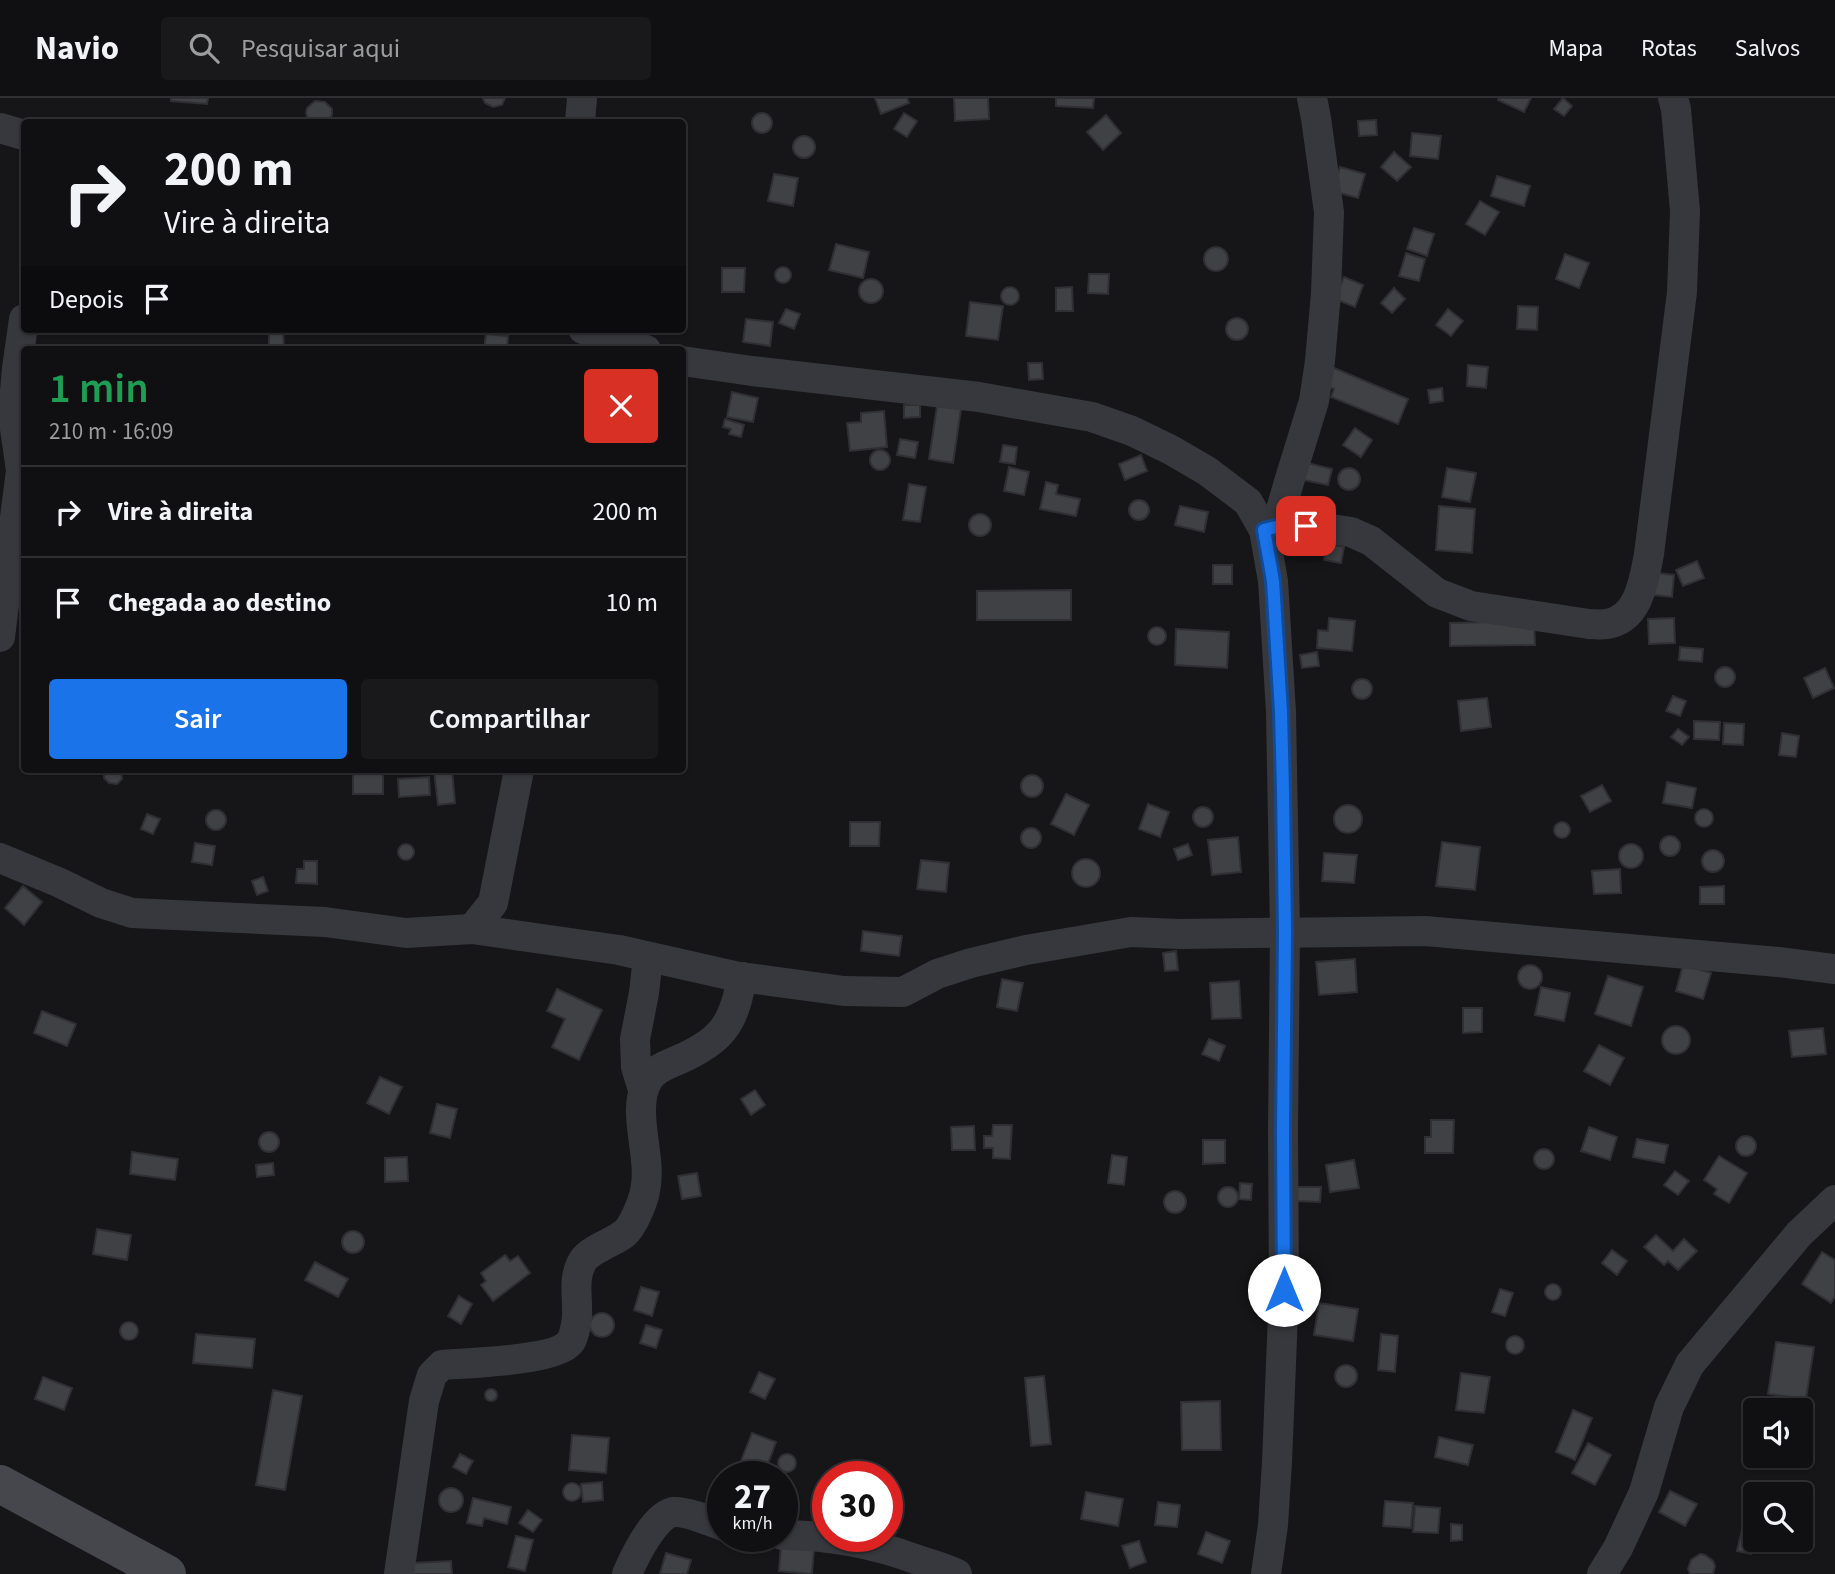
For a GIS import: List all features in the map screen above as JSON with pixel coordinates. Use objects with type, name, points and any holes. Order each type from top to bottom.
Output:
[{"type":"street","points":[[579,119],[582,98]]},
{"type":"street","points":[[1266,1574],[1275,1500],[1284,1290],[1285,932],[1281,712],[1270,528],[1289,482],[1314,401],[1322,347],[1329,212],[1312,98]]},
{"type":"street","points":[[1270,528],[1306,526],[1351,532],[1371,541],[1437,593],[1471,606],[1589,624],[1607,624],[1621,619],[1633,607],[1644,583],[1649,554],[1682,292],[1685,211],[1673,98]]},
{"type":"street","points":[[0,128],[21,134]]},
{"type":"street","points":[[0,637],[21,470],[13,415],[22,333]]},
{"type":"street","points":[[593,333],[626,346]]},
{"type":"street","points":[[686,361],[752,371],[979,397],[1092,417],[1132,431],[1207,471],[1248,502],[1270,528]]},
{"type":"street","points":[[472,929],[493,903],[518,773]]},
{"type":"street","points":[[0,858],[101,903],[132,913],[325,922],[405,933],[472,929],[619,950],[743,977],[844,991],[903,992],[937,974],[971,963],[1026,950],[1132,932],[1179,934],[1425,931],[1835,969]]},
{"type":"street","points":[[493,903],[519,935]]},
{"type":"street","points":[[643,1090],[636,1067],[635,1039],[648,957]]},
{"type":"street","points":[[399,1574],[424,1401],[432,1375],[442,1366],[540,1356],[558,1351],[571,1342],[577,1317],[576,1280],[579,1267],[587,1255],[627,1232],[640,1208],[645,1191],[648,1168],[641,1113],[643,1090],[650,1076],[659,1068],[689,1055],[718,1037],[732,1017],[743,977]]},
{"type":"street","points":[[1602,1574],[1618,1548],[1644,1492],[1669,1407],[1690,1364],[1799,1234],[1835,1200]]},
{"type":"street","points":[[0,1484],[164,1573]]},
{"type":"street","points":[[627,1574],[652,1529],[663,1516],[674,1512],[707,1521]]},
{"type":"street","points":[[798,1535],[841,1539],[878,1547],[957,1574]]},
{"type":"building","points":[[171,98],[208,98],[207,104],[171,101]]},
{"type":"building","points":[[483,98],[505,98],[502,105],[493,107],[485,103]]},
{"type":"building","points":[[875,98],[907,98],[909,103],[881,114]]},
{"type":"building","points":[[954,98],[988,98],[989,119],[955,121]]},
{"type":"building","points":[[1056,98],[1094,98],[1093,108],[1056,106]]},
{"type":"building","points":[[1531,98],[1524,112],[1498,100]]},
{"type":"building","points":[[1563,98],[1572,106],[1564,116],[1554,109]]},
{"type":"building","points":[[315,101],[325,102],[332,109],[332,114],[330,119],[308,119],[307,108]]},
{"type":"building","points":[[762,113],[769,116],[772,123],[769,130],[762,133],[755,130],[752,123],[755,116]]},
{"type":"building","points":[[904,113],[917,121],[907,137],[894,129]]},
{"type":"building","points":[[1106,115],[1121,133],[1103,150],[1087,132]]},
{"type":"building","points":[[1376,120],[1377,135],[1359,136],[1358,121]]},
{"type":"building","points":[[1412,133],[1441,136],[1438,159],[1410,156]]},
{"type":"building","points":[[804,136],[812,139],[815,147],[812,155],[804,158],[796,155],[793,147],[796,139]]},
{"type":"building","points":[[1394,152],[1411,167],[1397,181],[1381,167]]},
{"type":"building","points":[[1340,167],[1365,174],[1358,198],[1333,191]]},
{"type":"building","points":[[774,174],[798,178],[793,206],[768,201]]},
{"type":"building","points":[[1497,176],[1530,186],[1524,206],[1491,196]]},
{"type":"building","points":[[1480,201],[1499,212],[1485,235],[1466,224]]},
{"type":"building","points":[[1414,228],[1434,234],[1427,256],[1407,249]]},
{"type":"building","points":[[836,244],[869,252],[863,278],[829,270]]},
{"type":"building","points":[[1216,247],[1225,250],[1228,259],[1225,268],[1216,271],[1207,268],[1204,259],[1207,250]]},
{"type":"building","points":[[1406,253],[1425,259],[1419,281],[1399,276]]},
{"type":"building","points":[[1565,254],[1589,263],[1579,288],[1556,279]]},
{"type":"building","points":[[780,267],[786,267],[791,275],[789,281],[780,283],[775,278],[775,272]]},
{"type":"building","points":[[722,268],[745,268],[744,292],[722,292]]},
{"type":"building","points":[[1089,274],[1109,274],[1108,294],[1088,293]]},
{"type":"building","points":[[1344,277],[1363,285],[1355,307],[1335,299]]},
{"type":"building","points":[[871,279],[879,283],[883,291],[879,299],[871,303],[863,299],[859,291],[863,283]]},
{"type":"building","points":[[1006,287],[1014,287],[1019,296],[1017,303],[1006,305],[1001,300],[1001,292]]},
{"type":"building","points":[[1072,287],[1073,311],[1056,311],[1056,288]]},
{"type":"building","points":[[1394,288],[1405,299],[1392,313],[1381,303]]},
{"type":"building","points":[[970,302],[1003,306],[998,340],[966,336]]},
{"type":"building","points":[[1518,306],[1538,307],[1537,330],[1517,329]]},
{"type":"building","points":[[786,309],[800,314],[794,329],[779,323]]},
{"type":"building","points":[[1448,309],[1463,321],[1451,336],[1436,325]]},
{"type":"building","points":[[1237,318],[1245,321],[1248,329],[1245,337],[1237,340],[1229,337],[1226,329],[1229,321]]},
{"type":"building","points":[[746,319],[773,322],[770,346],[743,342]]},
{"type":"building","points":[[269,333],[283,333],[284,346],[269,346]]},
{"type":"building","points":[[486,334],[508,336],[507,346],[484,346]]},
{"type":"building","points":[[1028,363],[1042,363],[1043,379],[1029,380]]},
{"type":"building","points":[[1468,365],[1488,367],[1486,388],[1467,386]]},
{"type":"building","points":[[1334,368],[1408,399],[1398,424],[1331,397],[1334,389],[1327,386]]},
{"type":"building","points":[[1442,388],[1443,401],[1430,403],[1428,390]]},
{"type":"building","points":[[732,392],[758,398],[753,422],[727,417]]},
{"type":"building","points":[[904,405],[920,405],[920,417],[904,418]]},
{"type":"building","points":[[937,406],[961,409],[953,463],[929,459]]},
{"type":"building","points":[[884,411],[887,447],[850,451],[847,423],[861,422],[861,413]]},
{"type":"building","points":[[725,419],[744,425],[741,437],[729,434],[731,429],[723,427]]},
{"type":"building","points":[[1355,428],[1372,440],[1361,457],[1343,445]]},
{"type":"building","points":[[900,439],[918,442],[915,458],[897,455]]},
{"type":"building","points":[[1003,445],[1017,447],[1015,464],[1000,462]]},
{"type":"building","points":[[876,450],[884,450],[890,460],[884,470],[876,470],[870,464],[870,456]]},
{"type":"building","points":[[1141,455],[1147,471],[1125,480],[1119,464]]},
{"type":"building","points":[[1303,462],[1332,469],[1328,485],[1299,479]]},
{"type":"building","points":[[1009,467],[1029,472],[1024,495],[1004,491]]},
{"type":"building","points":[[1349,468],[1359,475],[1360,479],[1353,489],[1349,490],[1339,483],[1338,479],[1345,469]]},
{"type":"building","points":[[1447,468],[1476,473],[1470,502],[1442,497]]},
{"type":"building","points":[[1046,482],[1058,485],[1056,494],[1080,499],[1076,516],[1040,509]]},
{"type":"building","points":[[909,484],[926,487],[920,522],[903,520]]},
{"type":"building","points":[[1139,500],[1146,503],[1149,510],[1146,517],[1139,520],[1132,517],[1129,510],[1132,503]]},
{"type":"building","points":[[1180,506],[1208,512],[1204,532],[1175,525]]},
{"type":"building","points":[[1439,506],[1475,509],[1472,553],[1436,550]]},
{"type":"building","points":[[980,514],[988,517],[991,525],[988,533],[980,536],[972,533],[969,525],[972,517]]},
{"type":"building","points":[[1326,544],[1344,547],[1341,563],[1324,560]]},
{"type":"building","points":[[1697,561],[1704,578],[1683,586],[1676,570]]},
{"type":"building","points":[[1213,565],[1232,565],[1232,584],[1213,584]]},
{"type":"building","points":[[1656,573],[1674,575],[1672,597],[1654,595]]},
{"type":"building","points":[[1071,590],[1071,620],[977,620],[977,591]]},
{"type":"building","points":[[1329,618],[1355,621],[1352,651],[1317,648],[1318,630],[1328,631]]},
{"type":"building","points":[[1674,618],[1675,643],[1649,644],[1648,619]]},
{"type":"building","points":[[1534,621],[1535,645],[1450,646],[1450,623]]},
{"type":"building","points":[[1157,627],[1163,630],[1166,636],[1163,642],[1157,645],[1151,642],[1148,636],[1151,630]]},
{"type":"building","points":[[1176,629],[1229,632],[1227,668],[1175,665]]},
{"type":"building","points":[[1680,647],[1703,649],[1702,662],[1679,660]]},
{"type":"building","points":[[1317,652],[1319,666],[1302,668],[1300,655]]},
{"type":"building","points":[[1725,667],[1732,670],[1735,677],[1732,684],[1725,687],[1718,684],[1715,677],[1718,670]]},
{"type":"building","points":[[1825,668],[1834,688],[1813,698],[1804,678]]},
{"type":"building","points":[[1362,679],[1369,682],[1372,689],[1369,696],[1362,699],[1355,696],[1352,689],[1355,682]]},
{"type":"building","points":[[1673,696],[1686,701],[1680,716],[1666,711]]},
{"type":"building","points":[[1487,698],[1491,727],[1461,731],[1458,701]]},
{"type":"building","points":[[1694,721],[1720,722],[1719,740],[1694,739]]},
{"type":"building","points":[[1724,723],[1744,724],[1743,745],[1723,744]]},
{"type":"building","points":[[1678,729],[1689,737],[1682,745],[1671,737]]},
{"type":"building","points":[[1782,733],[1799,736],[1796,757],[1779,755]]},
{"type":"building","points":[[104,773],[121,773],[122,779],[117,784],[109,783],[104,778]]},
{"type":"building","points":[[353,773],[383,773],[383,794],[353,794]]},
{"type":"building","points":[[434,773],[452,773],[455,803],[438,805]]},
{"type":"building","points":[[1032,775],[1040,778],[1043,786],[1040,794],[1032,797],[1024,794],[1021,786],[1024,778]]},
{"type":"building","points":[[429,777],[430,795],[399,797],[398,779]]},
{"type":"building","points":[[1667,782],[1696,788],[1692,808],[1663,803]]},
{"type":"building","points":[[1602,785],[1611,801],[1590,812],[1581,796]]},
{"type":"building","points":[[1066,794],[1089,805],[1074,835],[1051,824]]},
{"type":"building","points":[[1148,804],[1169,812],[1160,837],[1139,829]]},
{"type":"building","points":[[1348,805],[1358,809],[1362,819],[1358,829],[1348,833],[1338,829],[1334,819],[1338,809]]},
{"type":"building","points":[[1203,807],[1210,810],[1213,817],[1210,824],[1203,827],[1196,824],[1193,817],[1196,810]]},
{"type":"building","points":[[1704,809],[1710,812],[1713,818],[1710,824],[1704,827],[1698,824],[1695,818],[1698,812]]},
{"type":"building","points":[[216,810],[223,813],[226,820],[223,827],[216,830],[209,827],[206,820],[209,813]]},
{"type":"building","points":[[147,814],[160,819],[153,834],[141,829]]},
{"type":"building","points":[[850,822],[880,822],[879,846],[850,846]]},
{"type":"building","points":[[1559,822],[1565,822],[1570,830],[1568,836],[1559,838],[1554,833],[1554,827]]},
{"type":"building","points":[[1027,828],[1035,828],[1041,838],[1035,848],[1027,848],[1021,842],[1021,834]]},
{"type":"building","points":[[1670,836],[1677,839],[1680,846],[1677,853],[1670,856],[1663,853],[1660,846],[1663,839]]},
{"type":"building","points":[[1238,837],[1241,872],[1212,875],[1208,840]]},
{"type":"building","points":[[1442,842],[1480,847],[1475,890],[1436,886]]},
{"type":"building","points":[[195,843],[215,846],[212,865],[192,862]]},
{"type":"building","points":[[406,844],[412,846],[412,858],[406,860],[400,858],[398,852],[400,846]]},
{"type":"building","points":[[1188,844],[1192,855],[1178,860],[1174,849]]},
{"type":"building","points":[[1631,844],[1640,847],[1643,856],[1640,865],[1631,868],[1622,865],[1619,856],[1622,847]]},
{"type":"building","points":[[1713,850],[1721,853],[1724,861],[1721,869],[1713,872],[1705,869],[1702,861],[1705,853]]},
{"type":"building","points":[[1324,853],[1357,855],[1354,883],[1322,881]]},
{"type":"building","points":[[1086,859],[1096,863],[1100,873],[1096,883],[1086,887],[1076,883],[1072,873],[1076,863]]},
{"type":"building","points":[[921,860],[949,863],[946,892],[917,889]]},
{"type":"building","points":[[304,861],[317,861],[317,884],[296,883],[297,869],[304,869]]},
{"type":"building","points":[[1620,869],[1621,893],[1594,894],[1592,871]]},
{"type":"building","points":[[263,877],[268,891],[257,895],[252,881]]},
{"type":"building","points":[[23,886],[42,902],[24,925],[5,908]]},
{"type":"building","points":[[1724,886],[1724,904],[1700,904],[1700,887]]},
{"type":"building","points":[[863,931],[902,936],[899,956],[861,951]]},
{"type":"building","points":[[1176,951],[1178,970],[1165,971],[1163,953]]},
{"type":"building","points":[[1355,959],[1357,992],[1319,995],[1316,962]]},
{"type":"building","points":[[1530,965],[1538,969],[1542,977],[1538,985],[1530,989],[1522,985],[1518,977],[1522,969]]},
{"type":"building","points":[[1683,965],[1711,973],[1703,999],[1676,991]]},
{"type":"building","points":[[1608,976],[1643,987],[1631,1026],[1595,1014]]},
{"type":"building","points":[[1002,979],[1023,983],[1017,1011],[997,1007]]},
{"type":"building","points":[[1239,981],[1241,1018],[1212,1019],[1210,983]]},
{"type":"building","points":[[1541,987],[1570,993],[1564,1021],[1535,1015]]},
{"type":"building","points":[[557,989],[602,1010],[579,1060],[552,1047],[565,1019],[547,1011]]},
{"type":"building","points":[[1463,1008],[1482,1008],[1482,1032],[1463,1033]]},
{"type":"building","points":[[42,1011],[76,1024],[67,1046],[34,1033]]},
{"type":"building","points":[[1676,1026],[1686,1030],[1690,1040],[1686,1050],[1676,1054],[1666,1050],[1662,1040],[1666,1030]]},
{"type":"building","points":[[1823,1028],[1826,1054],[1792,1057],[1789,1031]]},
{"type":"building","points":[[1209,1039],[1225,1046],[1219,1061],[1202,1054]]},
{"type":"building","points":[[1599,1045],[1624,1058],[1610,1085],[1584,1071]]},
{"type":"building","points":[[380,1077],[402,1087],[389,1114],[367,1103]]},
{"type":"building","points":[[755,1090],[765,1105],[751,1115],[741,1099]]},
{"type":"building","points":[[437,1104],[457,1109],[450,1138],[430,1133]]},
{"type":"building","points":[[1431,1120],[1454,1120],[1453,1153],[1425,1153],[1425,1137],[1431,1137]]},
{"type":"building","points":[[993,1125],[1012,1125],[1010,1159],[993,1158],[993,1148],[984,1148],[984,1136],[992,1136]]},
{"type":"building","points":[[974,1126],[975,1150],[952,1150],[951,1127]]},
{"type":"building","points":[[1589,1127],[1617,1137],[1610,1160],[1581,1151]]},
{"type":"building","points":[[269,1132],[276,1135],[279,1142],[276,1149],[269,1152],[262,1149],[259,1142],[262,1135]]},
{"type":"building","points":[[1746,1136],[1753,1139],[1756,1146],[1753,1153],[1746,1156],[1739,1153],[1736,1146],[1739,1139]]},
{"type":"building","points":[[1637,1139],[1668,1145],[1664,1163],[1633,1157]]},
{"type":"building","points":[[1203,1140],[1225,1140],[1225,1163],[1203,1164]]},
{"type":"building","points":[[1540,1149],[1548,1149],[1554,1159],[1548,1169],[1540,1169],[1534,1163],[1534,1155]]},
{"type":"building","points":[[132,1152],[178,1159],[175,1180],[130,1174]]},
{"type":"building","points":[[1112,1155],[1127,1157],[1124,1185],[1108,1183]]},
{"type":"building","points":[[1719,1156],[1747,1173],[1729,1203],[1714,1194],[1717,1189],[1704,1180]]},
{"type":"building","points":[[407,1157],[408,1181],[385,1182],[385,1158]]},
{"type":"building","points":[[1354,1160],[1359,1188],[1330,1192],[1326,1165]]},
{"type":"building","points":[[273,1163],[274,1175],[257,1177],[256,1165]]},
{"type":"building","points":[[1675,1171],[1689,1181],[1678,1195],[1664,1185]]},
{"type":"building","points":[[697,1173],[701,1196],[682,1199],[678,1176]]},
{"type":"building","points":[[1240,1183],[1252,1184],[1251,1200],[1239,1199]]},
{"type":"building","points":[[1228,1187],[1235,1190],[1238,1197],[1235,1204],[1228,1207],[1221,1204],[1218,1197],[1221,1190]]},
{"type":"building","points":[[1297,1187],[1321,1187],[1320,1202],[1297,1201]]},
{"type":"building","points":[[1175,1191],[1185,1198],[1186,1202],[1179,1212],[1175,1213],[1165,1206],[1164,1202],[1171,1192]]},
{"type":"building","points":[[97,1229],[131,1235],[127,1260],[93,1254]]},
{"type":"building","points":[[353,1231],[361,1234],[364,1242],[361,1250],[353,1253],[345,1250],[342,1242],[345,1234]]},
{"type":"building","points":[[1656,1235],[1673,1251],[1684,1239],[1697,1251],[1678,1270],[1668,1261],[1664,1265],[1644,1247]]},
{"type":"building","points":[[1612,1250],[1627,1261],[1617,1275],[1602,1263]]},
{"type":"building","points":[[1822,1252],[1835,1260],[1835,1296],[1831,1303],[1802,1284]]},
{"type":"building","points":[[505,1255],[510,1261],[518,1256],[530,1273],[493,1301],[481,1285],[486,1281],[481,1273]]},
{"type":"building","points":[[315,1262],[348,1279],[338,1297],[305,1280]]},
{"type":"building","points":[[1550,1284],[1556,1284],[1561,1292],[1559,1298],[1550,1300],[1545,1295],[1545,1289]]},
{"type":"building","points":[[641,1287],[659,1292],[652,1316],[634,1310]]},
{"type":"building","points":[[1500,1289],[1513,1293],[1505,1316],[1492,1312]]},
{"type":"building","points":[[459,1296],[472,1304],[461,1324],[448,1316]]},
{"type":"building","points":[[1319,1303],[1358,1309],[1353,1341],[1314,1335]]},
{"type":"building","points":[[602,1313],[611,1316],[614,1325],[611,1334],[602,1337],[593,1334],[590,1325],[593,1316]]},
{"type":"building","points":[[129,1322],[137,1327],[138,1331],[133,1339],[129,1340],[121,1335],[120,1331],[125,1323]]},
{"type":"building","points":[[646,1325],[662,1330],[656,1348],[640,1343]]},
{"type":"building","points":[[196,1334],[255,1339],[252,1368],[193,1363]]},
{"type":"building","points":[[1381,1334],[1398,1336],[1395,1372],[1378,1370]]},
{"type":"building","points":[[1515,1336],[1523,1341],[1524,1345],[1519,1353],[1515,1354],[1507,1349],[1506,1345],[1511,1337]]},
{"type":"building","points":[[1776,1342],[1814,1347],[1806,1398],[1768,1394]]},
{"type":"building","points":[[1346,1365],[1354,1368],[1357,1376],[1354,1384],[1346,1387],[1338,1384],[1335,1376],[1338,1368]]},
{"type":"building","points":[[759,1372],[775,1379],[765,1399],[750,1392]]},
{"type":"building","points":[[1461,1373],[1490,1377],[1484,1413],[1456,1410]]},
{"type":"building","points":[[1044,1376],[1051,1444],[1031,1446],[1025,1378]]},
{"type":"building","points":[[43,1377],[72,1388],[64,1410],[35,1399]]},
{"type":"building","points":[[273,1390],[302,1396],[285,1490],[256,1485]]},
{"type":"building","points":[[486,1390],[496,1390],[496,1400],[486,1400]]},
{"type":"building","points":[[1220,1401],[1221,1450],[1182,1450],[1181,1402]]},
{"type":"building","points":[[1573,1410],[1592,1418],[1575,1460],[1556,1452]]},
{"type":"building","points":[[752,1433],[776,1442],[769,1461],[741,1461]]},
{"type":"building","points":[[572,1435],[609,1438],[606,1473],[569,1470]]},
{"type":"building","points":[[1439,1437],[1473,1445],[1468,1465],[1435,1457]]},
{"type":"building","points":[[1588,1443],[1611,1455],[1595,1485],[1572,1473]]},
{"type":"building","points":[[460,1454],[473,1461],[466,1474],[453,1467]]},
{"type":"building","points":[[787,1454],[795,1461],[779,1461]]},
{"type":"building","points":[[602,1482],[603,1500],[583,1502],[581,1484]]},
{"type":"building","points":[[572,1483],[578,1486],[581,1492],[578,1498],[572,1501],[566,1498],[563,1492],[566,1486]]},
{"type":"building","points":[[451,1488],[460,1491],[463,1500],[460,1509],[451,1512],[442,1509],[439,1500],[442,1491]]},
{"type":"building","points":[[1670,1491],[1697,1504],[1685,1526],[1659,1512]]},
{"type":"building","points":[[1086,1492],[1123,1499],[1118,1526],[1081,1519]]},
{"type":"building","points":[[473,1498],[511,1507],[507,1524],[484,1518],[482,1526],[467,1523]]},
{"type":"building","points":[[1385,1501],[1413,1503],[1411,1528],[1383,1526]]},
{"type":"building","points":[[1158,1502],[1180,1505],[1177,1527],[1155,1525]]},
{"type":"building","points":[[1415,1506],[1440,1508],[1438,1533],[1413,1532]]},
{"type":"building","points":[[528,1510],[542,1520],[533,1532],[519,1523]]},
{"type":"building","points":[[1451,1524],[1462,1525],[1462,1540],[1451,1541]]},
{"type":"building","points":[[1743,1525],[1743,1552],[1752,1552],[1751,1554],[1737,1551]]},
{"type":"building","points":[[1206,1532],[1230,1541],[1222,1563],[1198,1554]]},
{"type":"building","points":[[516,1536],[533,1540],[525,1571],[508,1567]]},
{"type":"building","points":[[1139,1541],[1146,1562],[1130,1568],[1122,1546]]},
{"type":"building","points":[[798,1547],[812,1548],[812,1574],[779,1571],[780,1552],[798,1552]]},
{"type":"building","points":[[666,1553],[691,1560],[687,1574],[660,1574]]},
{"type":"building","points":[[1700,1554],[1713,1561],[1713,1574],[1690,1574],[1688,1569],[1691,1560]]},
{"type":"building","points":[[451,1561],[452,1574],[413,1574],[413,1563]]},
{"type":"route","points":[[1284,1290],[1285,932],[1281,712],[1273,581],[1264,530],[1306,526]]}]
